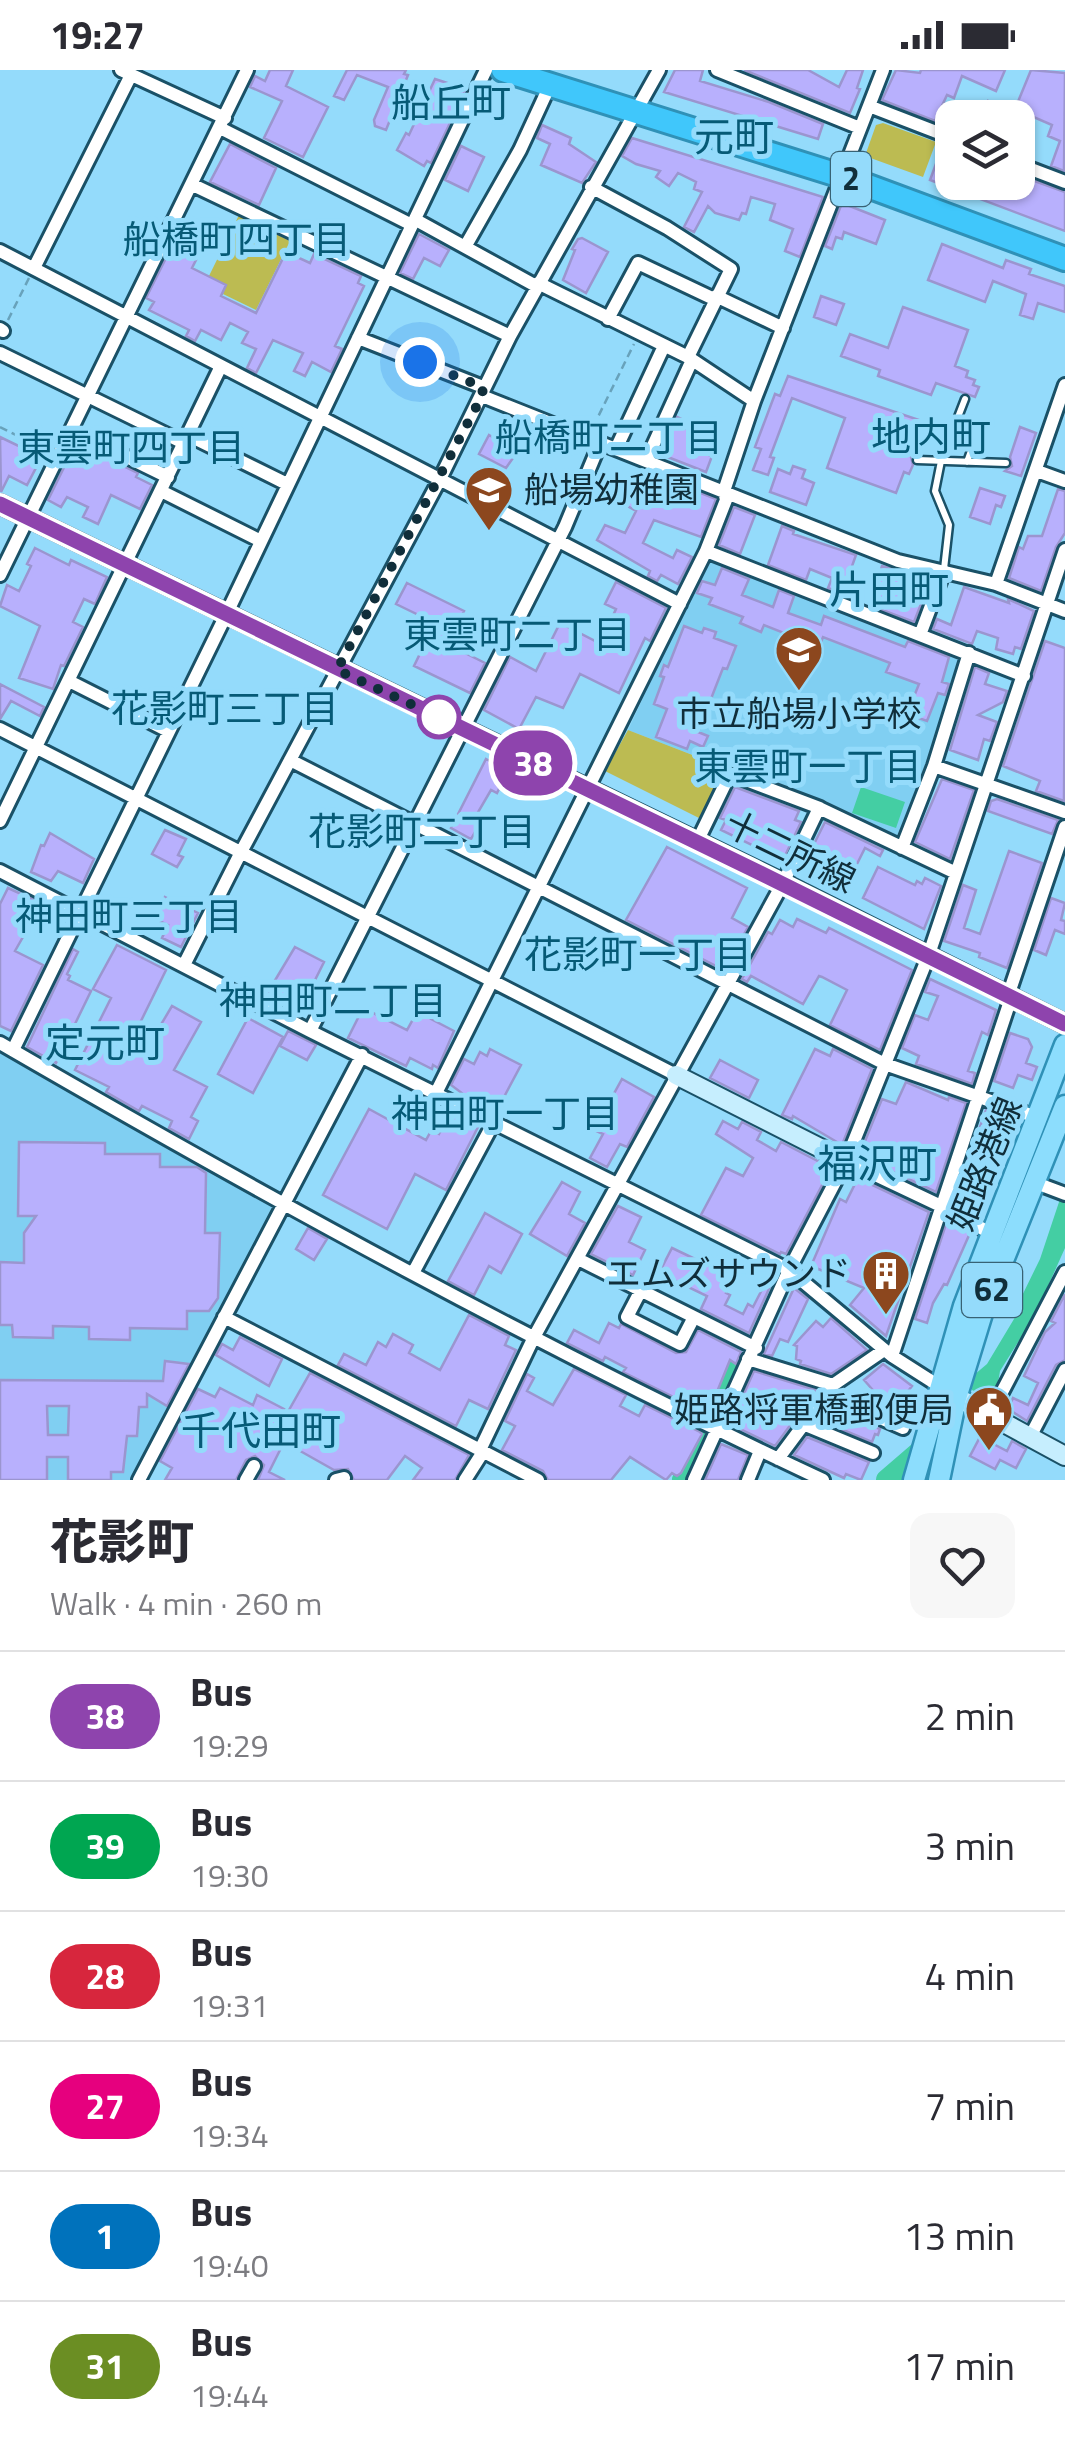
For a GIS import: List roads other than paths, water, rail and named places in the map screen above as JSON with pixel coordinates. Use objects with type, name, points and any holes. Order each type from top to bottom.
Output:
[{"type":"highway","name":"2","points":[[503,70],[842,176],[1065,259]]},
{"type":"main road","name":"姫路港線","points":[[939,1480],[948,1392],[992,1234],[1040,1118],[1065,1044]]},
{"type":"main road","name":"姫路港線","points":[[914,1480],[1065,1106]]},
{"type":"street","points":[[0,576],[247,70]]},
{"type":"street","points":[[486,70],[226,614],[79,910],[6,1046],[282,1205],[534,1339],[823,1480]]},
{"type":"street","points":[[184,965],[537,285],[659,70]]},
{"type":"street","points":[[717,70],[860,128]]},
{"type":"street","points":[[436,1093],[706,551],[726,500],[724,492],[754,401],[882,73],[866,70]]},
{"type":"street","points":[[34,268],[126,72],[414,223],[690,359],[754,401]]},
{"type":"street","points":[[465,247],[520,150],[550,85]]},
{"type":"street","points":[[869,106],[935,131]]},
{"type":"street","points":[[1035,171],[1065,182]]},
{"type":"street","points":[[192,186],[510,336]]},
{"type":"street","points":[[591,187],[667,228],[731,269],[646,461]]},
{"type":"street","points":[[0,251],[680,604]]},
{"type":"street","points":[[608,320],[638,263],[783,328]]},
{"type":"street","points":[[358,338],[594,441],[898,561],[996,584],[1065,611]]},
{"type":"street","points":[[616,450],[664,346]]},
{"type":"street","points":[[0,354],[288,484]]},
{"type":"street","points":[[0,821],[221,366]]},
{"type":"street","points":[[996,584],[1031,470],[1065,385]]},
{"type":"street","points":[[72,430],[168,477]]},
{"type":"street","points":[[310,1031],[558,541],[594,441]]},
{"type":"street","points":[[1031,470],[1065,480]]},
{"type":"street","points":[[162,491],[261,541]]},
{"type":"street","name":"十二所線","points":[[0,504],[1065,1024]]},
{"type":"street","points":[[694,1480],[790,1270],[846,1161],[928,957],[1065,550]]},
{"type":"street","points":[[706,551],[1024,676]]},
{"type":"street","points":[[920,635],[944,571]]},
{"type":"street","points":[[902,848],[934,766],[969,653]]},
{"type":"street","points":[[69,681],[168,731]]},
{"type":"street","points":[[0,729],[992,1234]]},
{"type":"street","points":[[290,760],[884,1064],[1040,1118]]},
{"type":"street","points":[[934,766],[1065,812]]},
{"type":"street","points":[[697,842],[730,774],[820,808],[956,874]]},
{"type":"street","points":[[465,1480],[481,1456],[481,1448],[534,1339],[783,884],[820,808]]},
{"type":"street","points":[[778,1459],[829,1390],[888,1353],[944,1207],[1065,827]]},
{"type":"street","points":[[0,871],[310,1031],[790,1270],[888,1353],[948,1392],[1065,1456]]},
{"type":"street","points":[[139,1480],[362,1055]]},
{"type":"street","points":[[413,1273],[494,1122]]},
{"type":"street","points":[[1036,1184],[1062,1192]]},
{"type":"street","points":[[578,1259],[694,1316],[752,1354],[903,1428]]},
{"type":"street","points":[[990,1415],[1065,1274]]},
{"type":"street","points":[[641,1290],[627,1317],[680,1344],[694,1316]]},
{"type":"street","points":[[224,1317],[538,1480]]},
{"type":"street","points":[[1030,1437],[1065,1370]]},
{"type":"street","points":[[804,1424],[873,1453]]},
{"type":"street","points":[[748,1480],[760,1451]]},
{"type":"street","points":[[246,1480],[254,1466]]},
{"type":"lane","points":[[944,571],[948,526],[935,491],[941,461],[965,399]]},
{"type":"lane","points":[[967,462],[972,448]]},
{"type":"lane","points":[[917,460],[1006,463]]},
{"type":"waterway","points":[[683,1480],[734,1370]]},
{"type":"waterway","points":[[887,1480],[930,1443]]},
{"type":"place","name":"船場幼稚園","points":[[489,532]]},
{"type":"place","name":"市立船場小学校","points":[[799,692]]},
{"type":"place","name":"エムズサウンド","points":[[886,1316]]},
{"type":"place","name":"姫路将軍橋郵便局","points":[[989,1452]]},
{"type":"district","name":"船丘町","points":[[451,103]]},
{"type":"district","name":"元町","points":[[734,137]]},
{"type":"district","name":"船橋町四丁目","points":[[237,240]]},
{"type":"district","name":"地内町","points":[[931,437]]},
{"type":"district","name":"船橋町二丁目","points":[[609,438]]},
{"type":"district","name":"東雲町四丁目","points":[[131,448]]},
{"type":"district","name":"片田町","points":[[889,590]]},
{"type":"district","name":"東雲町二丁目","points":[[517,635]]},
{"type":"district","name":"花影町三丁目","points":[[225,709]]},
{"type":"district","name":"東雲町一丁目","points":[[808,767]]},
{"type":"district","name":"花影町二丁目","points":[[422,832]]},
{"type":"district","name":"神田町三丁目","points":[[129,917]]},
{"type":"district","name":"花影町一丁目","points":[[638,955]]},
{"type":"district","name":"神田町二丁目","points":[[333,1001]]},
{"type":"district","name":"定元町","points":[[105,1043]]},
{"type":"district","name":"神田町一丁目","points":[[505,1114]]},
{"type":"district","name":"福沢町","points":[[877,1164]]},
{"type":"district","name":"千代田町","points":[[261,1431]]}]
